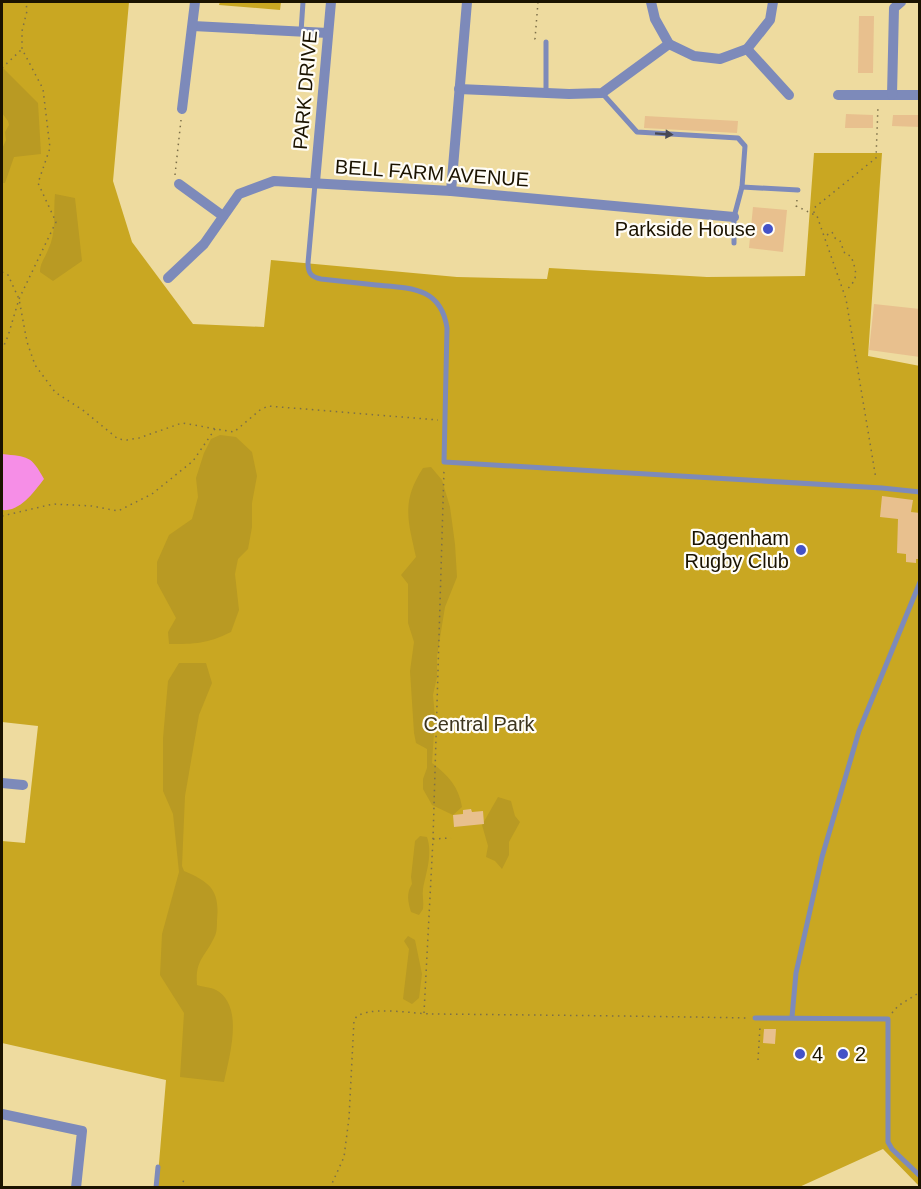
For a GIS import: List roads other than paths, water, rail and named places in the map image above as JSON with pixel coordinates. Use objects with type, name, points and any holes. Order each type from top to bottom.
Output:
[{"type":"street","points":[[182,109],[195,2]]},
{"type":"street","name":"PARK DRIVE","points":[[315,182],[331,2]]},
{"type":"street","points":[[452,191],[467,2]]},
{"type":"street","points":[[651,2],[655,20],[669,44],[694,56],[720,59],[747,49],[770,20],[773,2]]},
{"type":"street","points":[[892,95],[894,8],[901,2]]},
{"type":"street","points":[[193,26],[328,33]]},
{"type":"street","points":[[459,89],[569,94],[602,93],[669,44]]},
{"type":"street","points":[[747,49],[789,95]]},
{"type":"street","points":[[838,95],[920,95]]},
{"type":"street","name":"BELL FARM AVENUE","points":[[168,278],[204,244],[239,195],[273,181],[452,191],[734,217]]},
{"type":"street","points":[[179,184],[223,216]]},
{"type":"street","points":[[2,783],[23,785]]},
{"type":"street","points":[[2,1114],[82,1131],[76,1188]]},
{"type":"lane","name":"PARK DRIVE","points":[[301,32],[303,2]]},
{"type":"lane","points":[[546,42],[546,92]]},
{"type":"lane","points":[[602,93],[637,132],[738,138],[745,146],[742,187],[734,217],[734,243]]},
{"type":"lane","points":[[315,182],[308,263],[311,275],[321,279],[409,288],[424,292],[445,314],[447,328],[444,462],[920,492]]},
{"type":"lane","points":[[742,187],[798,190]]},
{"type":"lane","points":[[792,1017],[796,973],[822,857],[858,731],[920,582]]},
{"type":"lane","points":[[755,1018],[888,1019],[888,1142],[892,1149],[920,1176]]},
{"type":"lane","points":[[156,1188],[158,1167]]},
{"type":"place","name":"Parkside House","points":[[768,229]]},
{"type":"place","name":"Dagenham Rugby Club","points":[[801,550]]},
{"type":"place","name":"4","points":[[800,1054]]},
{"type":"place","name":"2","points":[[843,1054]]},
{"type":"park label","name":"Central Park","points":[[479,724]]}]
